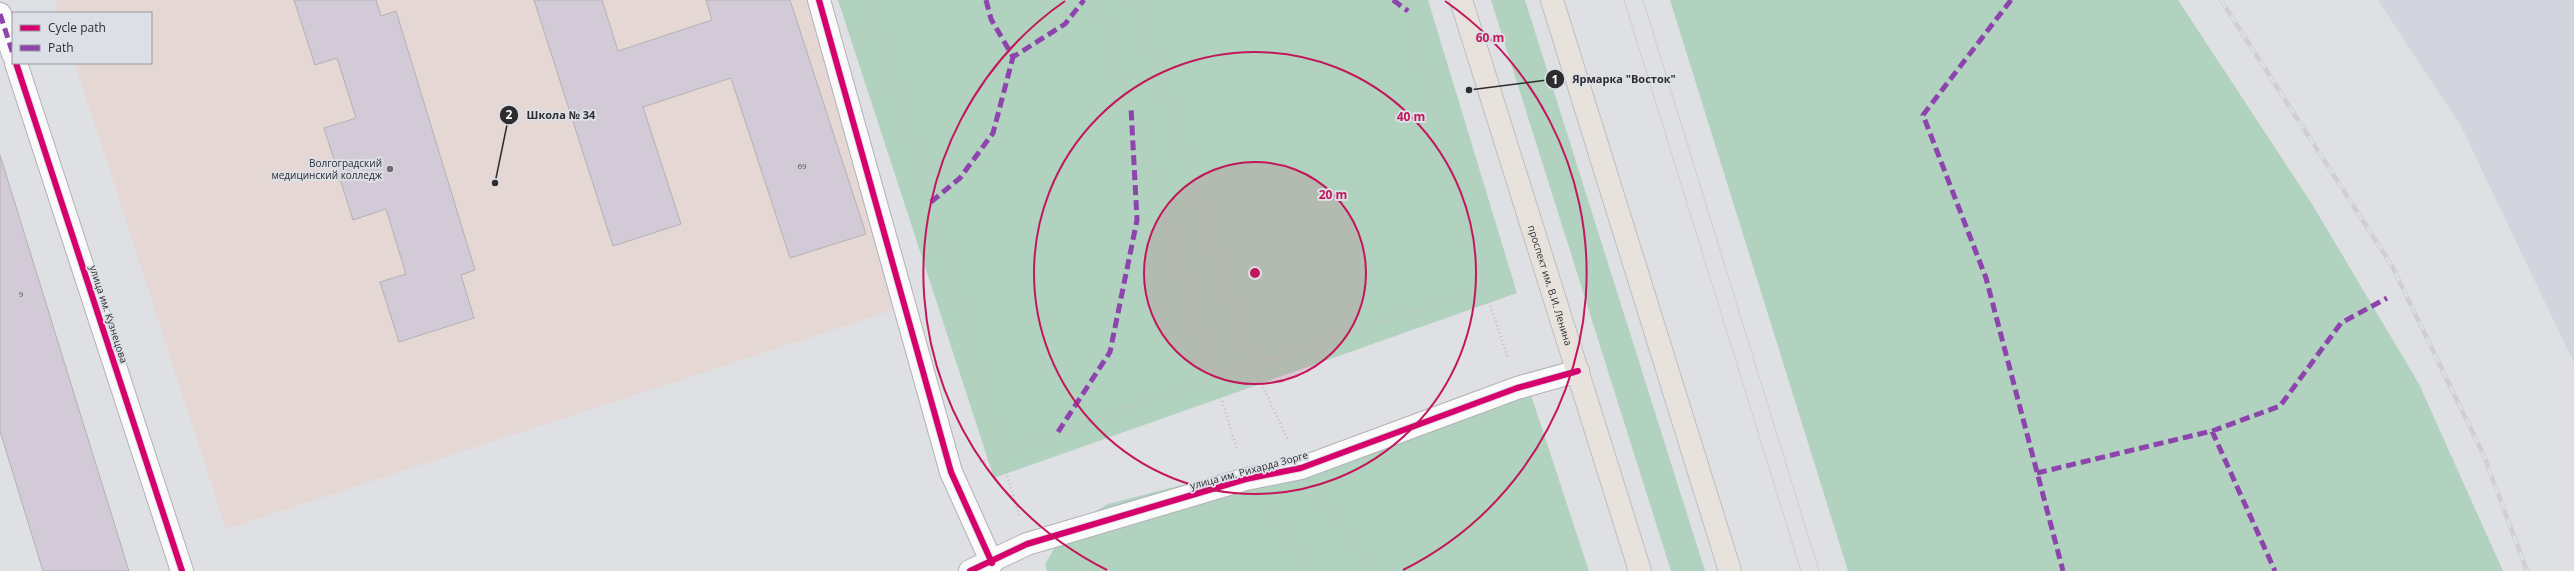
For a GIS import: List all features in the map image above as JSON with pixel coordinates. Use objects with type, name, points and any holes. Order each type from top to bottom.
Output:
[{"type":"main road","name":"проспект им. В.И. Ленина","points":[[1461,0],[1640,571]]},
{"type":"main road","points":[[1552,0],[1730,571]]},
{"type":"street","points":[[819,0],[951,472],[992,563]]},
{"type":"street","points":[[0,14],[12,51]]},
{"type":"street","name":"улица им. Кузнецова","points":[[16,64],[182,571]]},
{"type":"street","name":"улица им. Рихарда Зорге","points":[[970,571],[992,563],[1027,544],[1246,479],[1301,468],[1517,388],[1578,371]]},
{"type":"path","points":[[866,0],[931,202],[1027,544]]},
{"type":"path","points":[[1097,0],[1216,378],[1246,479],[1312,571]]},
{"type":"path","points":[[1134,0],[1253,366],[1301,468],[1373,571]]},
{"type":"path","points":[[1405,0],[1484,287],[1517,388]]},
{"type":"path","points":[[1001,455],[1058,432],[1484,287]]},
{"type":"shaded area","points":[[54,0],[817,0],[915,303],[226,529],[75,64],[152,64],[152,12],[59,12]]},
{"type":"shaded area","points":[[2378,0],[2574,0],[2574,363],[2461,126]]},
{"type":"green space","points":[[838,0],[1428,0],[1517,293],[994,478]]},
{"type":"green space","points":[[1491,0],[1525,0],[1705,571],[1671,571]]},
{"type":"green space","points":[[1670,0],[2178,0],[2312,204],[2419,384],[2503,571],[1848,571]]},
{"type":"green space","points":[[1531,395],[1589,571],[1047,571],[1045,565],[1064,530],[1108,504]]},
{"type":"building","name":"Волгоградский медицинский колледж","points":[[294,0],[376,0],[381,16],[396,11],[475,270],[461,275],[474,318],[399,342],[380,282],[406,274],[386,209],[353,220],[324,128],[356,118],[337,58],[315,65]]},
{"type":"building","points":[[534,0],[602,0],[618,51],[712,20],[706,0],[790,0],[866,234],[790,258],[731,78],[643,107],[681,224],[613,246]]},
{"type":"building","points":[[0,155],[129,571],[43,571],[0,431]]},
{"type":"tram line","points":[[1624,0],[1801,571]]},
{"type":"tram line","points":[[1643,0],[1819,571]]},
{"type":"railway","points":[[2221,0],[2392,266],[2484,456],[2527,571]]},
{"type":"marked path","points":[[986,0],[991,19],[1013,57],[1065,24],[1084,0]]},
{"type":"marked path","points":[[1393,0],[1408,11]]},
{"type":"marked path","points":[[2011,0],[1923,115],[1986,278],[2063,571]]},
{"type":"marked path","points":[[0,14],[12,51]]},
{"type":"marked path","points":[[931,202],[960,178],[993,133],[1013,57]]},
{"type":"marked path","points":[[1058,432],[1110,352],[1137,220],[1131,107]]},
{"type":"marked path","points":[[2212,431],[2280,406],[2341,323],[2387,298]]},
{"type":"marked path","points":[[2037,473],[2212,431],[2275,571]]},
{"type":"cycle path","points":[[819,0],[951,472],[992,563]]},
{"type":"cycle path","points":[[16,64],[182,571]]},
{"type":"cycle path","points":[[970,571],[1027,544],[1246,479],[1301,468],[1517,388],[1578,371]]},
{"type":"place","name":"Ярмарка \"Восток\"","points":[[1469,90]]},
{"type":"place","name":"Волгоградский медицинский колледж","points":[[390,169]]},
{"type":"place","name":"Школа № 34","points":[[495,183]]}]
